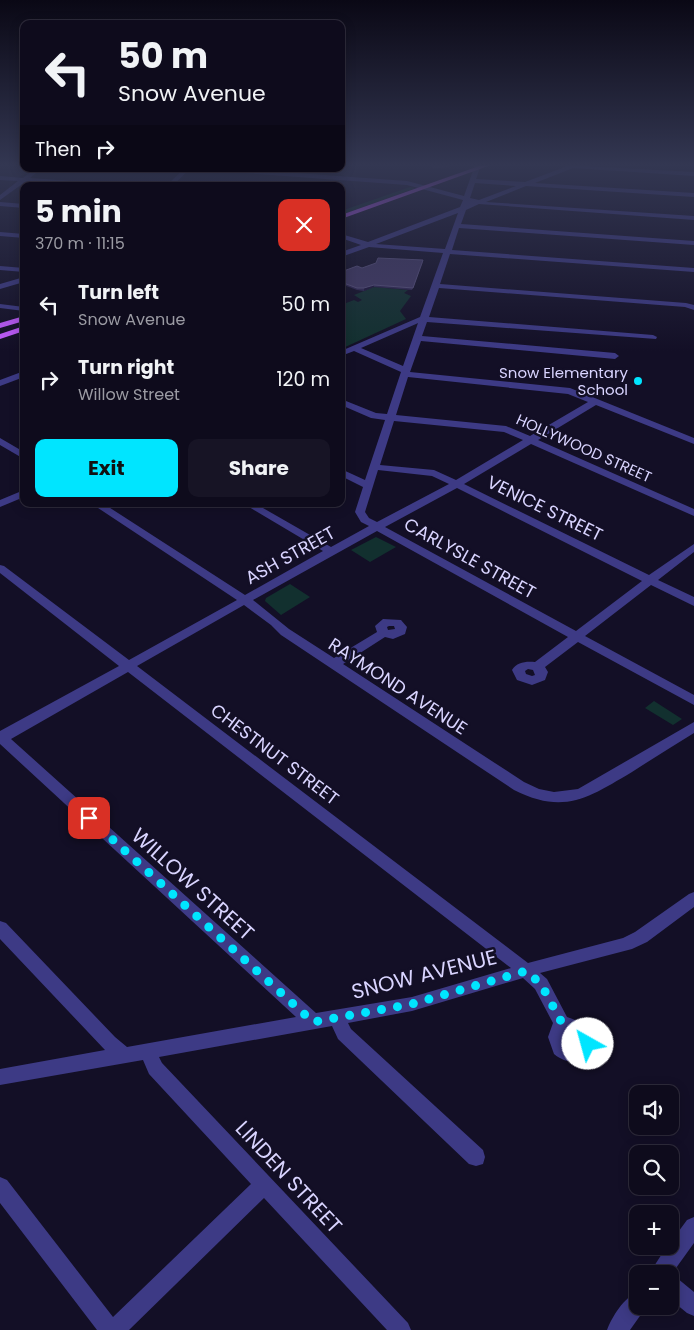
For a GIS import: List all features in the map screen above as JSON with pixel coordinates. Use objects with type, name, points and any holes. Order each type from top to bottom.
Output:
[{"type":"main road","points":[[0,326],[20,319]]},
{"type":"main road","points":[[0,336],[20,329]]},
{"type":"street","points":[[345,254],[415,227]]},
{"type":"street","name":"CARLYSLE STREET","points":[[457,227],[360,512],[366,520],[378,527],[694,701]]},
{"type":"street","points":[[472,227],[694,243]]},
{"type":"street","points":[[0,234],[20,236]]},
{"type":"street","points":[[345,237],[368,245],[694,270]]},
{"type":"street","points":[[0,268],[20,270]]},
{"type":"street","points":[[0,286],[20,280]]},
{"type":"street","points":[[437,286],[686,305],[694,308]]},
{"type":"street","points":[[0,306],[20,308]]},
{"type":"street","points":[[345,352],[424,319],[653,337]]},
{"type":"street","points":[[418,338],[615,356]]},
{"type":"street","points":[[354,348],[412,376],[561,388],[694,441]]},
{"type":"street","points":[[0,383],[20,376]]},
{"type":"street","name":"ASH STREET","points":[[0,738],[331,551],[457,484],[596,401]]},
{"type":"street","name":"HOLLYWOOD STREET","points":[[345,404],[370,415],[501,428],[694,513]]},
{"type":"street","points":[[0,441],[20,454]]},
{"type":"street","name":"VENICE STREET","points":[[374,467],[428,471],[694,602]]},
{"type":"street","points":[[345,474],[368,486]]},
{"type":"street","points":[[0,504],[20,495]]},
{"type":"street","name":"RAYMOND AVENUE","points":[[102,507],[245,600],[275,622],[284,632],[519,786],[534,793],[550,797],[570,797],[589,791],[694,727]]},
{"type":"street","points":[[254,507],[331,551]]},
{"type":"street","points":[[542,663],[652,581],[694,547]]},
{"type":"street","name":"CHESTNUT STREET","points":[[0,568],[526,971],[541,984],[562,1023]]},
{"type":"street","points":[[334,664],[379,636]]},
{"type":"street","name":"WILLOW STREET","points":[[0,738],[313,1022]]},
{"type":"street","name":"SNOW AVENUE","points":[[124,1055],[412,1004],[626,944],[641,937],[694,898]]},
{"type":"street","points":[[0,928],[103,1036],[124,1055]]},
{"type":"street","points":[[338,1018],[344,1034],[476,1157]]},
{"type":"street","name":"LINDEN STREET","points":[[149,1052],[155,1068],[401,1330]]},
{"type":"street","points":[[0,1077],[124,1055]]},
{"type":"street","points":[[114,1330],[264,1185]]},
{"type":"street","points":[[0,1187],[110,1330]]},
{"type":"street","points":[[665,1265],[694,1227]]},
{"type":"street","points":[[679,1293],[694,1306]]},
{"type":"street","points":[[617,1330],[629,1314]]},
{"type":"green space","points":[[374,287],[408,290],[404,293],[411,296],[400,311],[406,319],[345,347],[345,303],[354,300],[358,302],[362,300],[354,295]]},
{"type":"green space","points":[[376,537],[396,547],[370,562],[351,550]]},
{"type":"green space","points":[[290,584],[310,597],[281,615],[265,601],[266,598]]},
{"type":"green space","points":[[654,701],[682,719],[673,725],[645,708]]},
{"type":"building","points":[[378,258],[423,260],[413,288],[374,285],[357,288],[345,284],[345,270],[357,266],[362,268],[376,263]]},
{"type":"place","name":"Snow Elementary School","points":[[638,381]]},
{"type":"route","points":[[89,818],[313,1022],[412,1004],[526,971],[541,984],[562,1023],[572,1025],[582,1031],[587,1038],[588,1044]]}]
